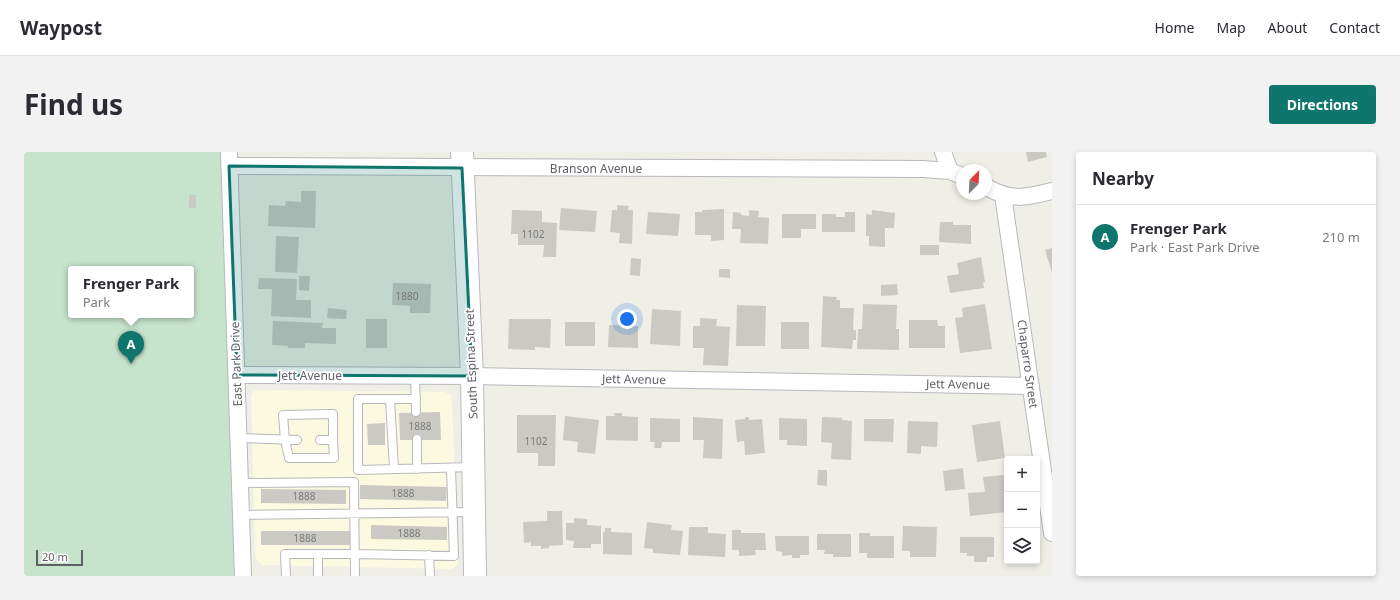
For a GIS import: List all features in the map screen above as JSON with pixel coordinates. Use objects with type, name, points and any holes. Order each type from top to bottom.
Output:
[{"type":"street","points":[[943,152],[956,174]]},
{"type":"street","name":"Branson Avenue","points":[[229,159],[462,160],[923,169],[956,174]]},
{"type":"street","name":"East Park Drive","points":[[229,159],[243,576]]},
{"type":"street","name":"South Espina Street","points":[[462,160],[472,376],[474,576]]},
{"type":"street","points":[[992,190],[1003,195],[1013,197],[1028,197],[1052,191]]},
{"type":"street","name":"Chaparro Street","points":[[1003,195],[1032,386],[1052,532]]},
{"type":"street","name":"Jett Avenue","points":[[237,375],[472,376],[1032,386]]},
{"type":"lane","points":[[415,376],[416,412]]},
{"type":"lane","points":[[356,576],[354,482],[358,470],[358,399],[416,399]]},
{"type":"lane","points":[[390,399],[394,469]]},
{"type":"lane","points":[[333,414],[333,440],[334,458],[289,458],[285,440],[283,415],[333,414]]},
{"type":"lane","points":[[239,438],[297,440]]},
{"type":"lane","points":[[417,439],[417,469]]},
{"type":"lane","points":[[320,440],[333,440]]},
{"type":"lane","points":[[358,470],[473,467]]},
{"type":"lane","points":[[286,576],[285,554],[454,556],[451,468]]},
{"type":"lane","points":[[240,483],[354,482]]},
{"type":"lane","points":[[241,515],[474,512]]},
{"type":"lane","points":[[318,554],[318,576]]},
{"type":"lane","points":[[429,555],[430,576]]},
{"type":"highlighted area","points":[[229,166],[462,168],[472,376],[237,375]]},
{"type":"shaded area","points":[[24,152],[233,152],[245,576],[24,576]]},
{"type":"shaded area","points":[[254,391],[444,392],[451,395],[457,566],[452,569],[261,564],[255,557],[251,395]]},
{"type":"building","points":[[1026,152],[1046,152],[1047,157],[1028,162]]},
{"type":"building","points":[[301,191],[316,191],[315,228],[268,226],[269,205],[285,206],[286,201],[301,202]]},
{"type":"building","points":[[189,195],[196,195],[196,208],[189,208]]},
{"type":"building","points":[[617,205],[629,206],[628,210],[633,210],[632,244],[619,243],[620,233],[610,232],[612,210],[617,210]]},
{"type":"building","points":[[561,208],[597,211],[595,232],[559,230]]},
{"type":"building","points":[[724,209],[724,240],[711,241],[711,235],[695,235],[695,212]]},
{"type":"building","points":[[512,210],[542,211],[542,222],[557,223],[556,257],[543,257],[544,245],[518,245],[518,234],[511,234]]},
{"type":"building","points":[[749,210],[759,211],[758,217],[769,218],[768,244],[740,243],[741,229],[732,229],[733,212],[749,216]]},
{"type":"building","points":[[872,210],[895,213],[894,228],[885,228],[885,247],[869,246],[869,236],[866,236],[866,214],[872,215]]},
{"type":"building","points":[[648,212],[680,214],[678,236],[646,234]]},
{"type":"building","points":[[845,212],[855,212],[855,232],[822,232],[822,214],[836,214],[836,217],[845,217]]},
{"type":"building","points":[[782,214],[816,214],[816,229],[801,229],[801,238],[782,238]]},
{"type":"building","points":[[940,222],[953,222],[953,225],[971,225],[971,244],[939,242]]},
{"type":"building","points":[[276,236],[299,237],[297,273],[275,272]]},
{"type":"building","points":[[920,245],[939,245],[939,255],[920,255]]},
{"type":"building","points":[[1052,248],[1052,273],[1045,250]]},
{"type":"building","points":[[981,257],[985,282],[983,282],[984,288],[950,293],[947,276],[959,274],[957,263]]},
{"type":"building","points":[[631,258],[641,259],[640,276],[630,275]]},
{"type":"building","points":[[719,269],[730,269],[730,278],[719,277]]},
{"type":"building","points":[[299,276],[310,276],[309,291],[299,290]]},
{"type":"building","points":[[259,278],[297,279],[296,300],[311,300],[311,318],[271,316],[272,289],[258,289]]},
{"type":"building","points":[[393,283],[431,284],[430,313],[410,313],[410,306],[392,305]]},
{"type":"building","points":[[897,284],[898,295],[881,296],[881,285]]},
{"type":"building","points":[[823,296],[837,297],[836,300],[840,300],[840,308],[854,308],[853,330],[856,330],[856,340],[853,340],[852,349],[821,347]]},
{"type":"building","points":[[863,304],[897,305],[896,329],[899,329],[899,350],[857,349],[858,329],[862,329]]},
{"type":"building","points":[[985,304],[992,349],[960,353],[955,318],[963,317],[962,308]]},
{"type":"building","points":[[737,305],[766,306],[765,346],[736,346]]},
{"type":"building","points":[[328,308],[347,310],[346,319],[327,318]]},
{"type":"building","points":[[652,309],[681,311],[680,346],[650,344]]},
{"type":"building","points":[[700,318],[717,319],[716,326],[730,327],[728,366],[703,365],[704,348],[693,348],[693,326],[700,326]]},
{"type":"building","points":[[366,319],[387,319],[387,348],[366,348]]},
{"type":"building","points":[[509,319],[551,319],[550,348],[535,347],[535,350],[508,349]]},
{"type":"building","points":[[909,320],[937,320],[938,326],[945,326],[945,348],[909,348]]},
{"type":"building","points":[[273,321],[323,323],[322,328],[336,328],[336,344],[305,343],[305,348],[288,348],[288,346],[272,345]]},
{"type":"building","points":[[565,322],[595,322],[595,346],[565,346]]},
{"type":"building","points":[[781,322],[809,322],[809,349],[781,349]]},
{"type":"building","points":[[609,325],[638,326],[638,348],[608,347]]},
{"type":"building","points":[[440,412],[441,440],[400,440],[399,413]]},
{"type":"building","points":[[614,413],[622,413],[622,416],[638,417],[638,441],[606,440],[606,416],[615,416]]},
{"type":"building","points":[[517,415],[556,415],[555,466],[538,466],[538,453],[517,453]]},
{"type":"building","points":[[565,416],[599,420],[595,454],[577,452],[578,442],[563,440]]},
{"type":"building","points":[[693,417],[723,419],[722,459],[703,458],[704,440],[693,440]]},
{"type":"building","points":[[745,417],[749,417],[749,420],[762,419],[765,453],[745,455],[744,441],[737,442],[735,420],[745,419]]},
{"type":"building","points":[[822,417],[842,418],[842,420],[852,421],[851,460],[831,459],[832,443],[821,442]]},
{"type":"building","points":[[650,418],[680,419],[680,442],[662,442],[661,448],[654,448],[655,442],[650,442]]},
{"type":"building","points":[[779,418],[807,419],[807,446],[787,445],[787,440],[779,440]]},
{"type":"building","points":[[864,419],[894,419],[893,442],[864,441]]},
{"type":"building","points":[[908,421],[938,422],[937,447],[921,446],[921,454],[907,453]]},
{"type":"building","points":[[1000,421],[1004,458],[977,462],[972,425]]},
{"type":"building","points":[[385,423],[385,445],[368,445],[367,424]]},
{"type":"building","points":[[963,468],[965,489],[945,491],[943,471]]},
{"type":"building","points":[[818,470],[827,470],[827,486],[817,485]]},
{"type":"building","points":[[1004,475],[1004,512],[970,516],[968,493],[985,492],[983,477]]},
{"type":"building","points":[[360,485],[447,487],[446,501],[360,499]]},
{"type":"building","points":[[261,489],[346,490],[346,504],[261,503]]},
{"type":"building","points":[[547,511],[562,511],[563,545],[549,546],[549,548],[541,549],[541,546],[531,546],[531,542],[524,543],[523,522],[547,521]]},
{"type":"building","points":[[574,518],[587,519],[587,525],[601,526],[601,544],[591,544],[591,548],[573,548],[574,541],[566,540],[566,523],[574,523]]},
{"type":"building","points":[[647,522],[672,525],[671,530],[683,531],[680,555],[653,553],[653,549],[644,548]]},
{"type":"building","points":[[371,525],[447,527],[447,540],[371,539]]},
{"type":"building","points":[[903,526],[937,527],[936,557],[910,557],[910,551],[902,551]]},
{"type":"building","points":[[689,527],[708,527],[708,533],[726,534],[725,557],[688,555]]},
{"type":"building","points":[[605,528],[611,528],[611,532],[632,533],[632,555],[603,554],[603,532],[605,532]]},
{"type":"building","points":[[732,530],[741,530],[741,533],[765,533],[766,550],[755,550],[756,555],[739,556],[739,550],[732,550]]},
{"type":"building","points":[[261,531],[350,531],[350,545],[261,545]]},
{"type":"building","points":[[859,533],[870,533],[870,536],[894,536],[894,558],[867,558],[867,553],[859,553]]},
{"type":"building","points":[[817,534],[851,534],[851,557],[833,557],[833,554],[824,554],[825,550],[817,550]]},
{"type":"building","points":[[775,536],[809,536],[809,555],[800,555],[800,558],[792,558],[792,555],[782,556],[782,552],[776,551]]},
{"type":"building","points":[[960,537],[994,537],[994,557],[987,557],[987,562],[974,562],[974,556],[967,556],[967,553],[960,553]]},
{"type":"place","name":"Frenger Park","points":[[131,364]]}]
